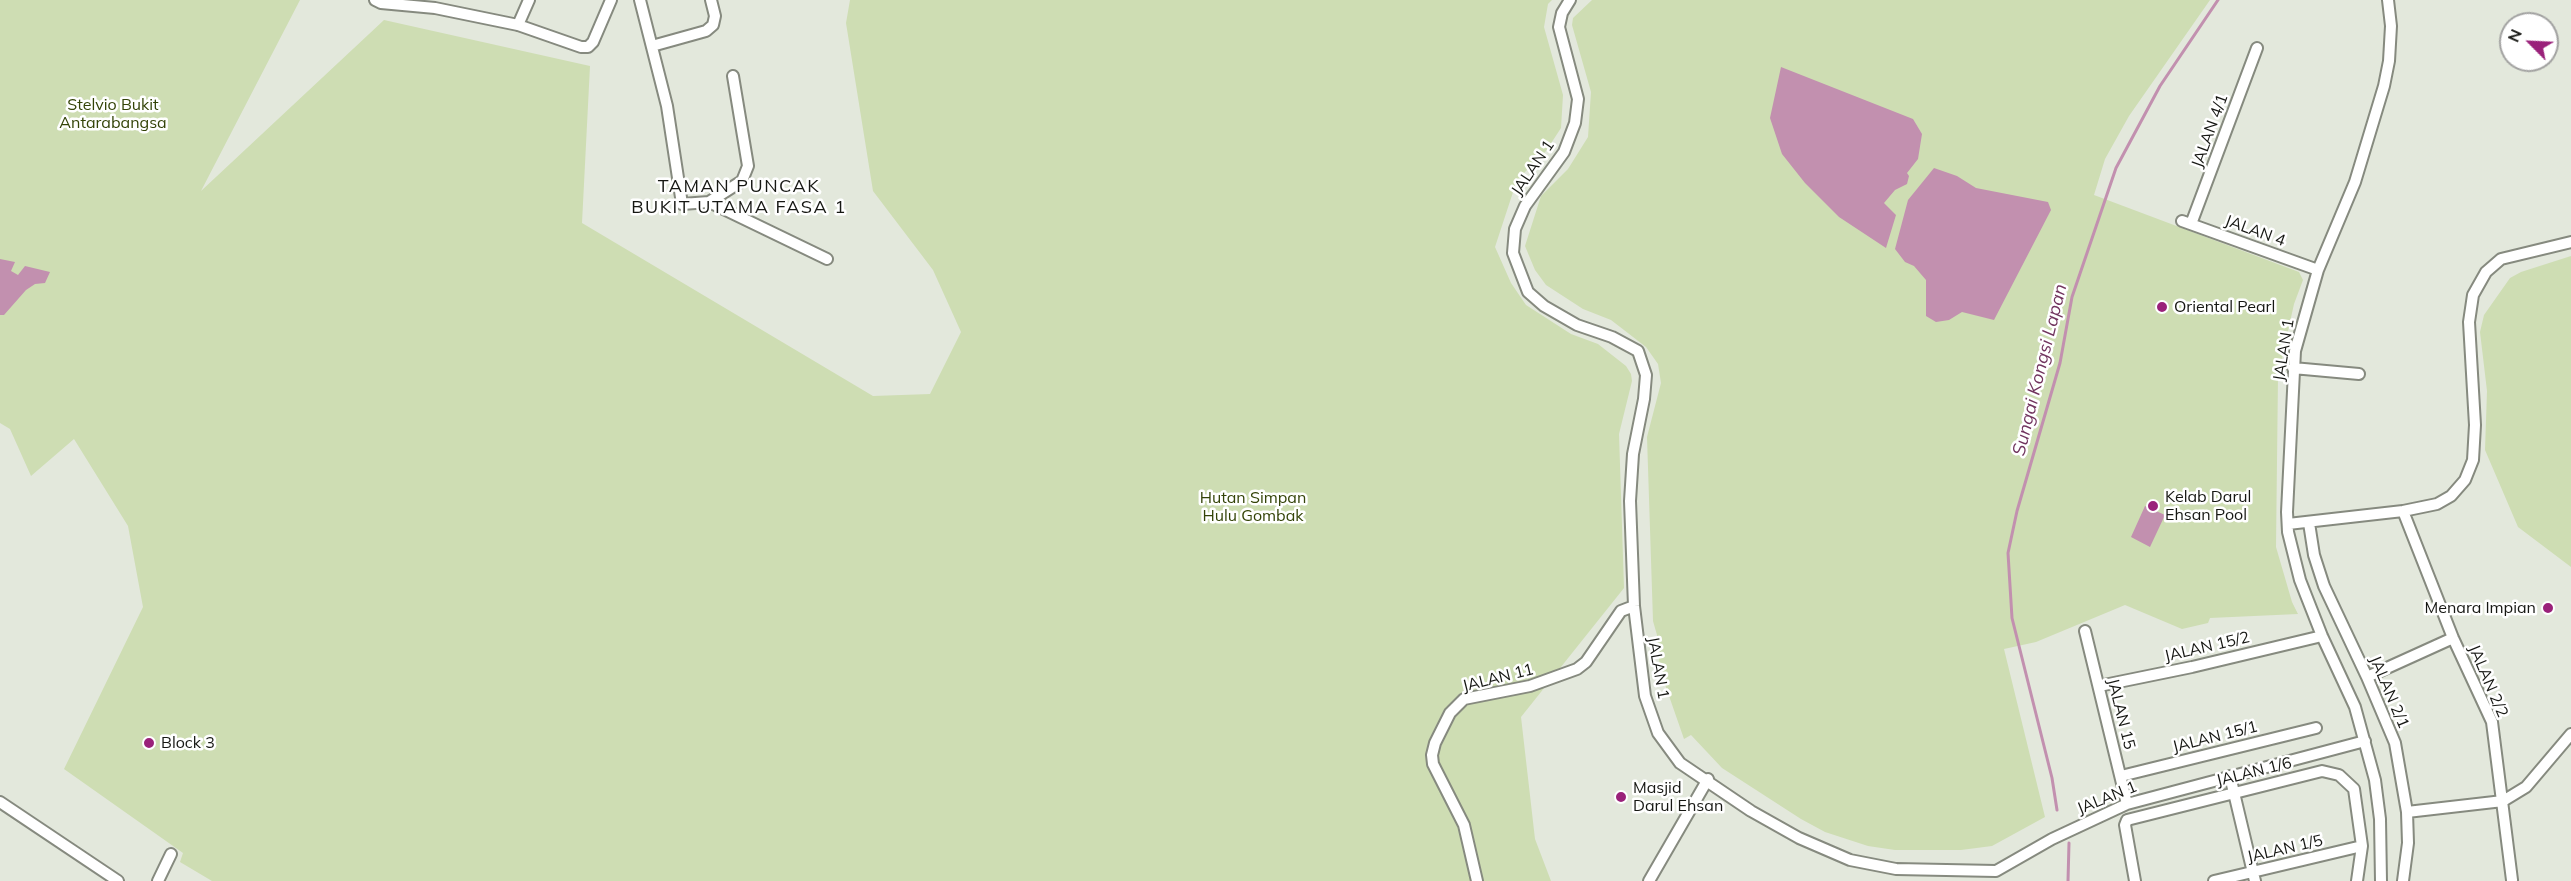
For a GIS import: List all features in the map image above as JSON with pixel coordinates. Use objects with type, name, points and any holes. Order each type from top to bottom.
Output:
[{"type":"street","points":[[375,0],[381,3],[437,4],[518,25],[581,47],[588,47],[593,42],[610,0]]},
{"type":"street","points":[[518,25],[529,0]]},
{"type":"street","points":[[640,0],[667,106],[682,204],[709,202],[742,181],[748,166],[733,76]]},
{"type":"street","points":[[652,46],[706,31],[713,25],[715,16],[711,0]]},
{"type":"street","name":"JALAN 1","points":[[1570,0],[1562,13],[1559,27],[1578,99],[1575,123],[1564,152],[1524,206],[1515,228],[1513,253],[1528,292],[1544,306],[1577,325],[1612,337],[1638,351],[1646,375],[1644,399],[1633,454],[1630,501],[1634,606],[1645,696],[1658,733],[1680,763],[1708,779],[1751,811],[1798,838],[1850,860],[1896,869],[1997,876],[2052,839],[2127,804],[2365,741]]},
{"type":"street","name":"JALAN 1","points":[[2381,881],[2380,819],[2375,780],[2365,741],[2355,707],[2322,636],[2300,580],[2288,524],[2293,369],[2302,324],[2318,270],[2355,182],[2384,86],[2389,61],[2391,26],[2388,0]]},
{"type":"street","name":"JALAN 4/1","points":[[2186,222],[2256,48]]},
{"type":"street","points":[[709,202],[827,259]]},
{"type":"street","name":"JALAN 4","points":[[2186,222],[2318,270]]},
{"type":"street","points":[[2288,524],[2403,511],[2437,504],[2451,496],[2465,480],[2473,460],[2475,425],[2469,322],[2473,295],[2486,272],[2501,259],[2571,242]]},
{"type":"street","points":[[2293,369],[2359,374]]},
{"type":"street","name":"JALAN 2/2","points":[[2403,511],[2453,638],[2492,722],[2512,880]]},
{"type":"street","name":"JALAN 2/1","points":[[2309,523],[2314,555],[2324,586],[2367,676],[2395,743],[2407,812],[2408,843],[2403,881]]},
{"type":"street","name":"JALAN 11","points":[[1477,881],[1464,825],[1433,764],[1432,755],[1435,743],[1450,713],[1464,699],[1530,686],[1577,669],[1586,662],[1621,611],[1634,606]]},
{"type":"street","name":"JALAN 15","points":[[2085,631],[2127,804]]},
{"type":"street","name":"JALAN 15/2","points":[[2099,686],[2192,668],[2322,636]]},
{"type":"street","points":[[2367,676],[2453,638]]},
{"type":"street","name":"JALAN 15/1","points":[[2121,776],[2316,728]]},
{"type":"street","points":[[2407,812],[2503,801],[2526,786],[2571,734]]},
{"type":"street","name":"JALAN 1/6","points":[[2136,881],[2125,825],[2127,820],[2322,771],[2339,775],[2354,789],[2362,846],[2357,881]]},
{"type":"street","points":[[2230,776],[2254,876]]},
{"type":"street","points":[[1649,881],[1708,779]]},
{"type":"street","points":[[0,802],[118,881]]},
{"type":"street","name":"JALAN 1/5","points":[[2214,881],[2254,876],[2362,846]]},
{"type":"street","points":[[158,881],[171,854]]},
{"type":"green space","name":"Hutan Simpan Hulu Gombak","points":[[0,0],[300,0],[201,191],[384,20],[590,66],[582,223],[873,396],[930,394],[961,332],[933,270],[873,191],[846,23],[850,0],[1552,0],[1548,4],[1544,27],[1563,95],[1561,128],[1546,151],[1517,180],[1495,247],[1511,283],[1526,305],[1571,334],[1598,344],[1626,366],[1632,381],[1619,434],[1624,588],[1521,717],[1535,839],[1551,881],[212,881],[180,862],[183,853],[64,769],[143,607],[128,526],[74,439],[31,476],[10,429],[0,423]]},
{"type":"green space","points":[[1592,0],[2210,0],[2129,116],[2105,159],[2094,195],[2299,272],[2303,280],[2294,304],[2278,376],[2276,547],[2292,602],[2298,614],[2210,618],[2208,623],[2182,629],[2125,605],[2036,642],[2004,649],[2045,817],[1992,846],[1961,850],[1895,850],[1868,846],[1825,832],[1722,768],[1691,735],[1684,739],[1660,670],[1657,635],[1653,621],[1647,437],[1661,383],[1658,364],[1646,347],[1611,320],[1583,309],[1546,285],[1535,270],[1525,246],[1541,196],[1568,169],[1588,137],[1591,92],[1572,25],[1573,18]]},
{"type":"green space","points":[[2571,256],[2571,567],[2518,527],[2485,450],[2487,391],[2480,332],[2484,315],[2510,278],[2521,272]]},
{"type":"shaded area","points":[[1781,67],[1913,119],[1922,134],[1918,159],[1907,173],[1909,176],[1907,184],[1895,190],[1884,203],[1896,215],[1886,248],[1839,217],[1805,183],[1782,154],[1770,118]]},
{"type":"shaded area","points":[[1934,168],[1957,176],[1976,188],[2048,202],[2051,210],[1994,320],[1962,312],[1949,320],[1936,322],[1926,316],[1926,280],[1914,266],[1905,262],[1895,249],[1908,200]]},
{"type":"shaded area","points":[[0,259],[15,262],[11,271],[18,275],[25,266],[50,272],[45,283],[35,284],[26,290],[4,315],[0,315]]},
{"type":"shaded area","points":[[2145,506],[2165,515],[2150,547],[2131,537]]},
{"type":"waterway","name":"Sungai Kongsi Lapan","points":[[2057,810],[2052,778],[2012,618],[2008,553],[2017,511],[2060,363],[2072,297],[2116,168],[2160,86],[2218,0]]},
{"type":"waterway","name":"Sungai Kongsi Lapan","points":[[2068,881],[2069,843]]},
{"type":"place","name":"Oriental Pearl","points":[[2162,307]]},
{"type":"place","name":"Kelab Darul Ehsan Pool","points":[[2153,506]]},
{"type":"place","name":"Menara Impian","points":[[2548,608]]},
{"type":"place","name":"Block 3","points":[[149,743]]},
{"type":"place","name":"Masjid Darul Ehsan","points":[[1621,797]]},
{"type":"district","name":"TAMAN PUNCAK BUKIT UTAMA FASA 1","points":[[739,198]]},
{"type":"park label","name":"Stelvio Bukit Antarabangsa","points":[[113,114]]}]
